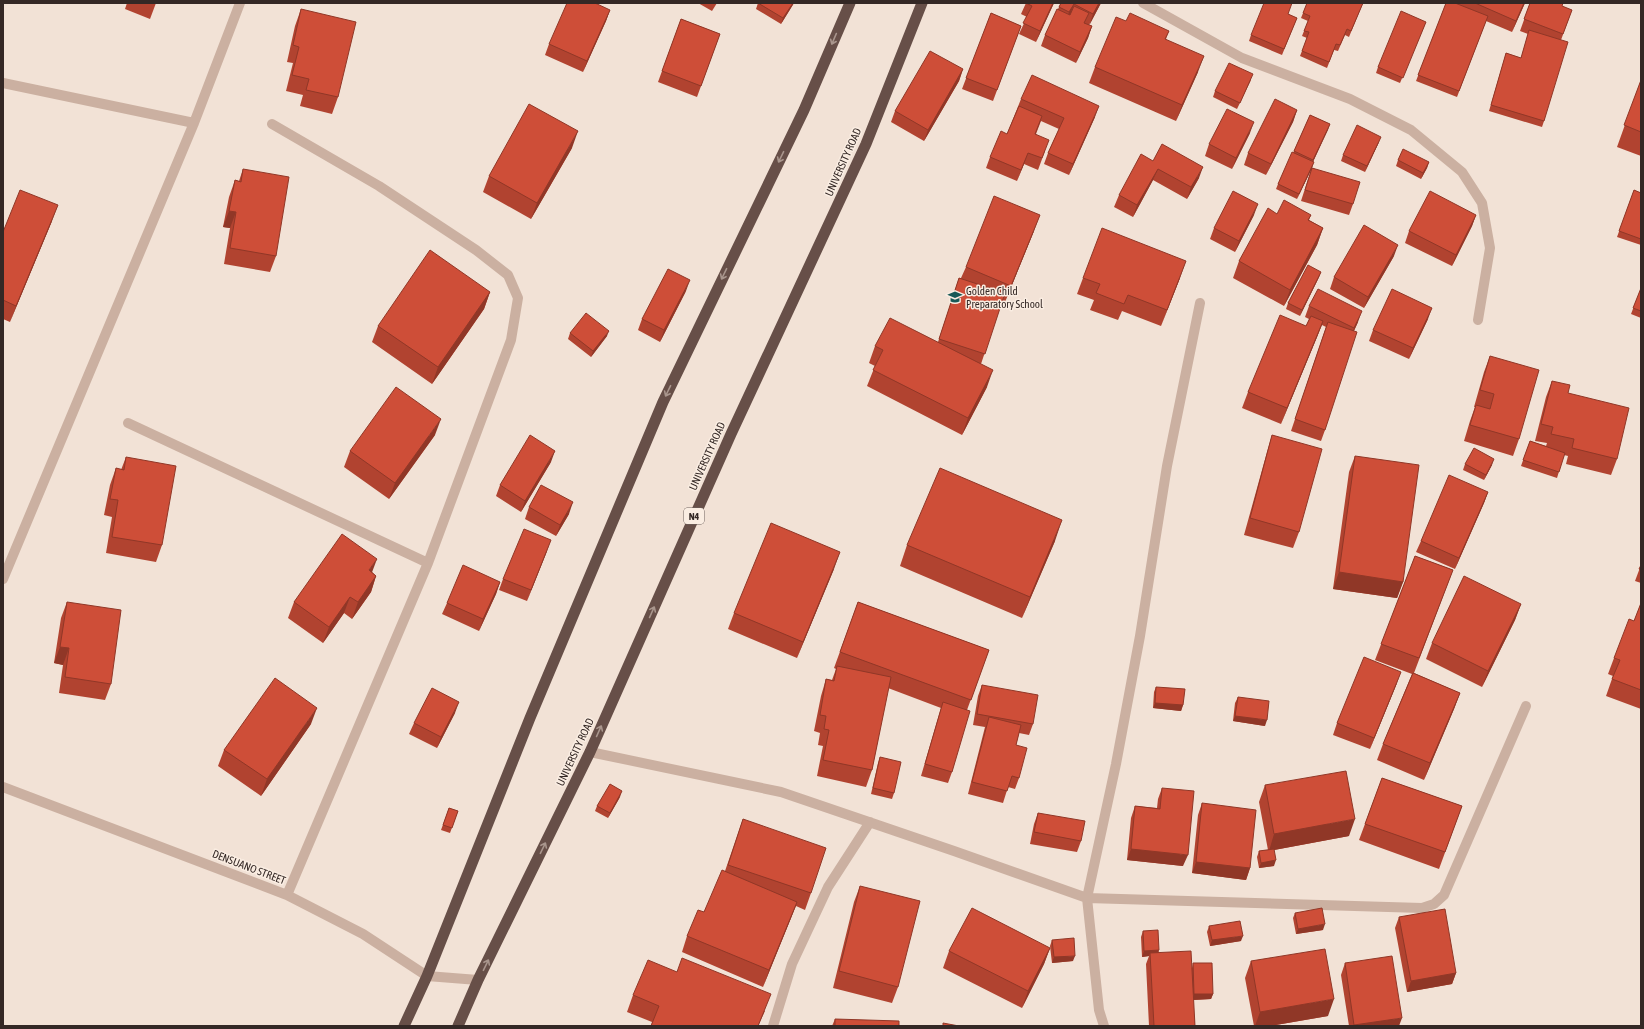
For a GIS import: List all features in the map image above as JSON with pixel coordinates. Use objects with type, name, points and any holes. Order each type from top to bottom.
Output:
[{"type":"highway","points":[[404,1026],[427,976],[530,718],[663,402],[804,110],[850,3]]},
{"type":"highway","name":"UNIVERSITY ROAD","points":[[458,1026],[478,980],[590,752],[731,434],[866,144],[922,3]]},
{"type":"street","points":[[3,579],[194,123],[240,3]]},
{"type":"street","points":[[1143,3],[1242,58],[1350,99],[1410,130],[1462,172],[1482,203],[1490,248],[1478,320]]},
{"type":"street","points":[[3,83],[194,123]]},
{"type":"street","points":[[272,124],[379,186],[476,250],[508,274],[518,298],[510,340],[428,563],[287,895]]},
{"type":"street","points":[[1104,1026],[1099,1010],[1087,898],[1116,764],[1140,636],[1167,466],[1200,302]]},
{"type":"street","points":[[128,423],[428,563]]},
{"type":"street","points":[[590,752],[781,792],[1087,898],[1422,908],[1434,904],[1444,895],[1526,706]]},
{"type":"street","name":"DENSUANO STREET","points":[[3,787],[287,895],[362,934],[427,976],[478,980]]},
{"type":"street","points":[[773,1026],[792,964],[828,887],[870,822]]},
{"type":"building","points":[[567,3],[595,3],[610,10],[587,61],[549,44]]},
{"type":"building","points":[[758,3],[793,3],[783,18]]},
{"type":"building","points":[[1026,3],[1053,3],[1040,31],[1023,23],[1032,6]]},
{"type":"building","points":[[1061,3],[1099,3],[1093,14],[1074,4],[1069,12],[1059,7]]},
{"type":"building","points":[[1264,3],[1292,3],[1288,14],[1297,18],[1284,49],[1251,35]]},
{"type":"building","points":[[1307,3],[1363,3],[1351,31],[1347,29],[1340,45],[1336,44],[1329,62],[1302,51],[1309,32],[1304,31],[1310,16],[1303,13]]},
{"type":"building","points":[[1446,3],[1455,3],[1488,16],[1459,91],[1418,75]]},
{"type":"building","points":[[1475,3],[1524,3],[1516,21]]},
{"type":"building","points":[[1530,3],[1563,3],[1562,6],[1572,10],[1563,34],[1524,19]]},
{"type":"building","points":[[1074,6],[1089,13],[1084,23],[1092,26],[1080,52],[1045,35],[1057,9],[1070,15]]},
{"type":"building","points":[[301,9],[356,22],[338,97],[306,90],[309,79],[292,75],[299,47],[293,45]]},
{"type":"building","points":[[1401,11],[1426,22],[1403,78],[1378,67]]},
{"type":"building","points":[[991,13],[1021,26],[997,90],[966,78]]},
{"type":"building","points":[[1130,13],[1169,31],[1165,39],[1204,56],[1182,105],[1095,67],[1116,17],[1126,21]]},
{"type":"building","points":[[681,19],[720,34],[701,86],[662,71]]},
{"type":"building","points":[[1529,30],[1568,42],[1544,121],[1491,105],[1506,53],[1521,58]]},
{"type":"building","points":[[930,51],[963,69],[928,130],[895,111]]},
{"type":"building","points":[[1229,63],[1253,74],[1240,103],[1215,91]]},
{"type":"building","points":[[1032,75],[1099,106],[1073,164],[1048,153],[1064,118],[1021,99]]},
{"type":"building","points":[[1641,80],[1641,132],[1624,125]]},
{"type":"building","points":[[1275,99],[1297,110],[1271,164],[1248,153]]},
{"type":"building","points":[[529,104],[578,131],[537,203],[489,176]]},
{"type":"building","points":[[1019,106],[1042,116],[1035,134],[1049,140],[1042,158],[1028,153],[1021,170],[990,157],[1001,131],[1007,134]]},
{"type":"building","points":[[1227,109],[1254,122],[1236,158],[1209,144]]},
{"type":"building","points":[[1310,115],[1330,124],[1313,160],[1294,151]]},
{"type":"building","points":[[1357,125],[1381,137],[1367,166],[1343,155]]},
{"type":"building","points":[[1162,144],[1203,167],[1191,187],[1158,169],[1137,205],[1119,195],[1141,154],[1153,161]]},
{"type":"building","points":[[1403,149],[1429,162],[1423,173],[1398,160]]},
{"type":"building","points":[[1292,152],[1314,162],[1299,194],[1278,184]]},
{"type":"building","points":[[1312,168],[1360,182],[1353,204],[1305,190]]},
{"type":"building","points":[[243,169],[289,177],[276,256],[230,248],[236,212],[229,211],[235,180],[241,182]]},
{"type":"building","points":[[20,190],[58,205],[16,306],[3,300],[3,232]]},
{"type":"building","points":[[1634,190],[1641,193],[1641,239],[1619,231]]},
{"type":"building","points":[[1233,191],[1258,204],[1239,241],[1214,228]]},
{"type":"building","points":[[1430,191],[1476,215],[1456,255],[1409,231]]},
{"type":"building","points":[[994,196],[1040,215],[1011,286],[966,267]]},
{"type":"building","points":[[1284,200],[1311,215],[1308,220],[1323,228],[1290,290],[1239,261],[1268,208],[1277,214]]},
{"type":"building","points":[[1364,225],[1398,245],[1368,297],[1334,277]]},
{"type":"building","points":[[1102,228],[1186,261],[1167,310],[1128,295],[1124,304],[1096,293],[1100,284],[1083,278]]},
{"type":"building","points":[[430,250],[490,292],[438,367],[378,326]]},
{"type":"building","points":[[1308,265],[1321,272],[1302,310],[1288,303]]},
{"type":"building","points":[[668,269],[690,280],[664,330],[642,319]]},
{"type":"building","points":[[959,278],[1005,293],[985,354],[939,339]]},
{"type":"building","points":[[1641,288],[1641,311],[1633,308]]},
{"type":"building","points":[[1318,289],[1362,311],[1354,328],[1309,306]]},
{"type":"building","points":[[1392,289],[1432,308],[1413,348],[1373,330]]},
{"type":"building","points":[[586,313],[609,331],[593,351],[570,333]]},
{"type":"building","points":[[1280,315],[1306,326],[1311,316],[1323,321],[1287,408],[1248,392]]},
{"type":"building","points":[[890,318],[993,370],[968,418],[873,370],[883,350],[875,346]]},
{"type":"building","points":[[1328,322],[1357,332],[1325,430],[1295,419]]},
{"type":"building","points":[[1490,356],[1539,370],[1519,439],[1470,425],[1476,405],[1490,409],[1494,394],[1480,390]]},
{"type":"building","points":[[1552,381],[1570,385],[1568,393],[1629,408],[1617,459],[1572,448],[1574,439],[1551,434],[1553,427],[1541,424]]},
{"type":"building","points":[[396,387],[441,419],[395,483],[350,451]]},
{"type":"building","points":[[530,435],[555,451],[525,501],[500,485]]},
{"type":"building","points":[[1272,435],[1322,449],[1299,532],[1250,518]]},
{"type":"building","points":[[1530,441],[1565,453],[1559,472],[1523,460]]},
{"type":"building","points":[[1474,448],[1494,459],[1486,475],[1465,464]]},
{"type":"building","points":[[1355,456],[1419,465],[1403,582],[1339,572]]},
{"type":"building","points":[[126,457],[176,466],[162,545],[112,537],[118,500],[110,499],[116,468],[124,470]]},
{"type":"building","points":[[940,468],[1062,520],[1030,597],[907,545]]},
{"type":"building","points":[[1449,475],[1488,492],[1459,558],[1421,541]]},
{"type":"building","points":[[541,485],[573,502],[560,525],[529,507]]},
{"type":"building","points":[[771,523],[840,552],[803,642],[734,613]]},
{"type":"building","points":[[524,529],[551,540],[531,590],[503,579]]},
{"type":"building","points":[[342,534],[377,559],[369,570],[376,576],[358,602],[350,597],[329,627],[294,602]]},
{"type":"building","points":[[1415,556],[1453,570],[1419,658],[1381,644]]},
{"type":"building","points":[[463,565],[500,582],[483,619],[447,603]]},
{"type":"building","points":[[1464,576],[1521,604],[1488,671],[1432,643]]},
{"type":"building","points":[[67,602],[121,610],[111,684],[65,677],[69,648],[60,647]]},
{"type":"building","points":[[858,602],[989,650],[971,700],[840,652]]},
{"type":"building","points":[[1641,603],[1641,690],[1612,679],[1620,660],[1614,658],[1629,619],[1634,621]]},
{"type":"building","points":[[1364,657],[1401,672],[1374,738],[1337,723]]},
{"type":"building","points":[[837,666],[891,677],[872,770],[823,760],[829,730],[824,729],[826,716],[820,715],[826,679],[834,681]]},
{"type":"building","points":[[1413,673],[1460,693],[1430,763],[1383,744]]},
{"type":"building","points":[[275,678],[317,708],[267,779],[224,750]]},
{"type":"building","points":[[982,685],[1038,695],[1033,724],[977,714]]},
{"type":"building","points":[[1156,687],[1185,689],[1183,705],[1155,703]]},
{"type":"building","points":[[432,688],[459,702],[441,737],[414,723]]},
{"type":"building","points":[[1238,697],[1269,701],[1267,720],[1235,716]]},
{"type":"building","points":[[943,702],[970,711],[952,772],[925,764]]},
{"type":"building","points":[[989,717],[1021,725],[1016,745],[1027,748],[1019,778],[1012,776],[1007,791],[972,782]]},
{"type":"building","points":[[880,757],[901,762],[894,793],[873,788]]},
{"type":"building","points":[[1346,771],[1355,819],[1274,834],[1265,785]]},
{"type":"building","points":[[1382,778],[1462,806],[1445,852],[1365,824]]},
{"type":"building","points":[[610,784],[622,791],[610,813],[597,806]]},
{"type":"building","points":[[1162,788],[1194,791],[1188,855],[1131,849],[1135,806],[1160,809]]},
{"type":"building","points":[[1202,803],[1256,810],[1250,868],[1196,862]]},
{"type":"building","points":[[449,808],[458,811],[452,828],[443,825]]},
{"type":"building","points":[[1038,813],[1085,821],[1081,841],[1034,832]]},
{"type":"building","points":[[743,819],[826,848],[811,893],[728,865]]},
{"type":"building","points":[[1274,849],[1276,860],[1261,863],[1259,851]]},
{"type":"building","points":[[722,870],[797,902],[769,970],[687,936],[698,910],[704,912]]},
{"type":"building","points":[[860,886],[920,901],[898,987],[839,971]]},
{"type":"building","points":[[972,908],[1050,948],[1028,991],[949,951]]},
{"type":"building","points":[[1322,908],[1325,924],[1298,929],[1295,913]]},
{"type":"building","points":[[1445,909],[1456,973],[1411,981],[1399,917]]},
{"type":"building","points":[[1240,921],[1243,936],[1212,940],[1209,926]]},
{"type":"building","points":[[1158,930],[1159,950],[1144,951],[1143,931]]},
{"type":"building","points":[[1074,938],[1075,956],[1054,957],[1052,940]]},
{"type":"building","points":[[1325,949],[1334,999],[1260,1012],[1251,961]]},
{"type":"building","points":[[1191,951],[1195,1026],[1154,1026],[1150,953]]},
{"type":"building","points":[[1392,956],[1402,1018],[1354,1025],[1345,963]]},
{"type":"building","points":[[682,958],[771,994],[758,1026],[651,1026],[659,1006],[633,995],[648,960],[677,972]]},
{"type":"building","points":[[1193,963],[1212,963],[1213,994],[1194,994]]},
{"type":"building","points":[[835,1019],[899,1021],[899,1026],[835,1026]]},
{"type":"building","points":[[943,1023],[959,1026],[943,1026]]},
{"type":"place","name":"Golden Child Preparatory School","points":[[955,297]]}]
